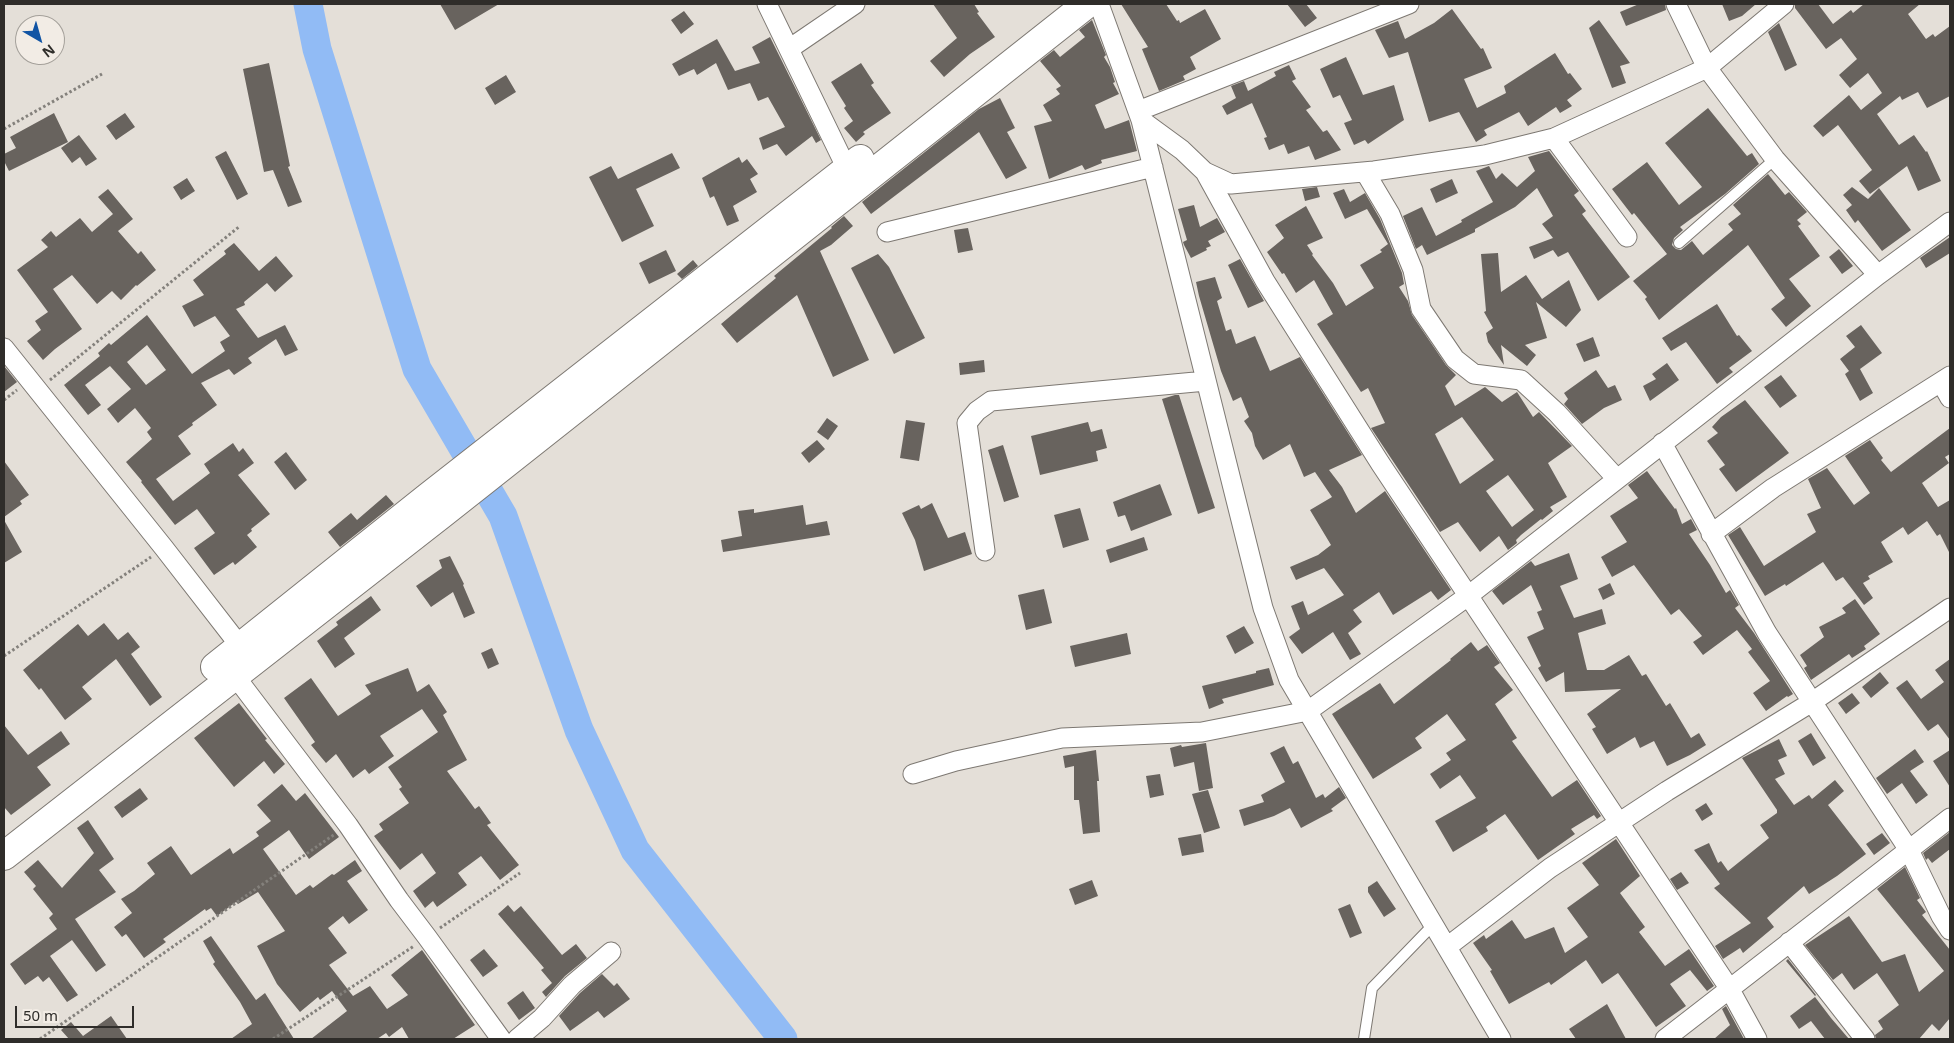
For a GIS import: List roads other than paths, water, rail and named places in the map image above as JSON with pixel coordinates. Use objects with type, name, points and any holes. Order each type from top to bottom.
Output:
[{"type":"main road","points":[[563,404],[847,169],[1059,4]]},
{"type":"main road","points":[[4,856],[242,661],[563,404],[1087,4]]},
{"type":"main road","points":[[4,836],[242,661]]},
{"type":"street","points":[[767,4],[847,169]]},
{"type":"street","points":[[789,49],[855,4]]},
{"type":"street","points":[[1099,4],[1140,116],[1262,608],[1289,680],[1501,1039]]},
{"type":"street","points":[[1140,116],[1409,4]]},
{"type":"street","points":[[1676,4],[1707,68],[1775,159],[1878,275]]},
{"type":"street","points":[[1205,172],[1231,184],[1364,172],[1485,155],[1554,138],[1707,68],[1784,4]]},
{"type":"street","points":[[1140,116],[1182,150],[1205,172],[1265,281],[1380,463],[1729,988],[1757,1039]]},
{"type":"street","points":[[1554,138],[1627,237]]},
{"type":"street","points":[[888,232],[1153,167]]},
{"type":"street","points":[[1364,172],[1390,214],[1413,270],[1421,309],[1455,359],[1474,374],[1522,380],[1557,413],[1617,479]]},
{"type":"street","points":[[913,774],[956,761],[1062,738],[1202,732],[1308,711],[1468,596],[1878,275],[1950,222]]},
{"type":"street","points":[[4,348],[164,548],[242,661],[398,900],[501,1039]]},
{"type":"street","points":[[986,551],[967,423],[977,411],[991,401],[1206,381]]},
{"type":"street","points":[[1711,534],[1773,488],[1947,385]]},
{"type":"street","points":[[1662,443],[1767,633],[1909,850],[1941,916],[1950,930]]},
{"type":"street","points":[[1448,947],[1550,868],[1812,702],[1950,608]]},
{"type":"street","points":[[1665,1039],[1950,818]]},
{"type":"street","points":[[1789,942],[1865,1039]]},
{"type":"street","points":[[517,1039],[542,1018],[572,984],[611,952]]},
{"type":"lane","points":[[1679,243],[1775,159]]},
{"type":"lane","points":[[1364,1039],[1372,988],[1434,924]]},
{"type":"waterway","points":[[308,4],[317,49],[417,369],[503,516],[579,730],[635,850],[783,1039]]}]
